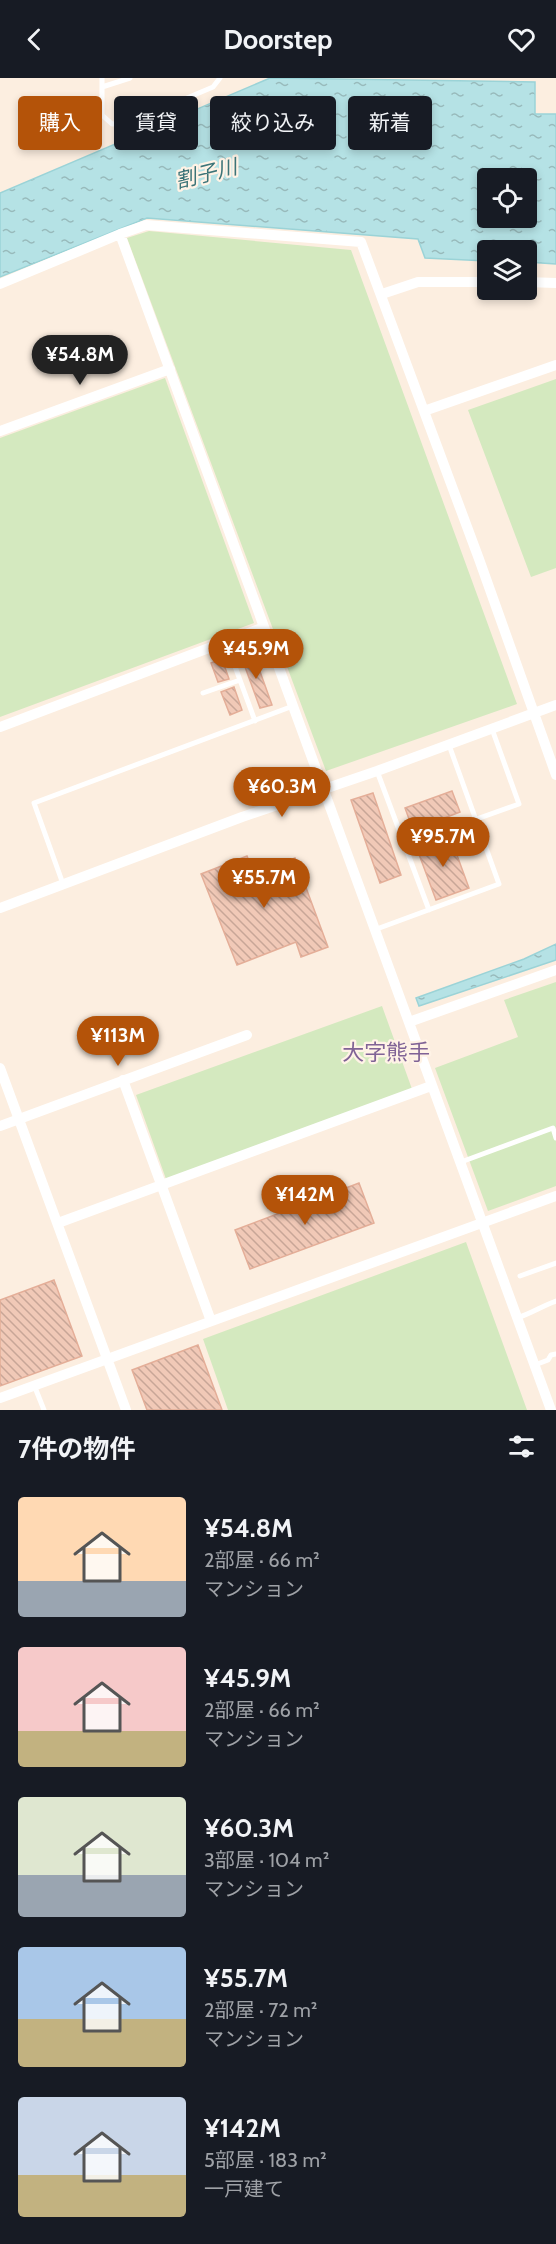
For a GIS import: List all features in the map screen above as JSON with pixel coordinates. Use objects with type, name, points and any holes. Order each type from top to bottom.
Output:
[{"type":"street","points":[[0,284],[146,225],[361,242],[382,294],[556,775]]},
{"type":"street","points":[[120,234],[551,1410]]},
{"type":"street","points":[[382,294],[418,282],[477,282]]},
{"type":"street","points":[[537,282],[556,283]]},
{"type":"street","points":[[424,411],[556,365]]},
{"type":"street","points":[[0,430],[170,369]]},
{"type":"street","points":[[0,727],[264,627]]},
{"type":"street","points":[[0,908],[242,817],[377,771],[556,705]]},
{"type":"street","points":[[409,1022],[556,970]]},
{"type":"street","points":[[0,1126],[246,1035]]},
{"type":"street","points":[[0,1068],[126,1410]]},
{"type":"street","points":[[123,1080],[211,1321]]},
{"type":"street","points":[[58,1223],[431,1086]]},
{"type":"street","points":[[0,1398],[556,1196]]},
{"type":"lane","points":[[102,78],[102,96]]},
{"type":"lane","points":[[102,87],[130,78]]},
{"type":"lane","points":[[102,115],[112,124],[128,123],[213,87],[220,78]]},
{"type":"lane","points":[[226,642],[255,720]]},
{"type":"lane","points":[[203,693],[240,680]]},
{"type":"lane","points":[[63,884],[34,803],[293,706]]},
{"type":"lane","points":[[404,845],[519,804],[492,729]]},
{"type":"lane","points":[[374,930],[499,884],[449,745]]},
{"type":"lane","points":[[377,771],[429,910]]},
{"type":"lane","points":[[459,1163],[552,1128],[556,1138]]},
{"type":"lane","points":[[520,1276],[556,1263]]},
{"type":"lane","points":[[517,1318],[534,1313],[538,1307],[556,1301]]},
{"type":"lane","points":[[534,1365],[548,1360],[556,1353]]},
{"type":"lane","points":[[34,1385],[44,1410]]},
{"type":"green space","points":[[149,231],[351,250],[517,704],[326,771],[127,238]]},
{"type":"green space","points":[[165,378],[254,623],[0,717],[0,438]]},
{"type":"green space","points":[[556,379],[556,568],[531,577],[468,410]]},
{"type":"green space","points":[[556,982],[556,1186],[488,1211],[435,1068],[518,1037],[504,1000]]},
{"type":"green space","points":[[382,1006],[412,1089],[166,1179],[136,1095]]},
{"type":"green space","points":[[466,1242],[527,1410],[228,1410],[203,1339]]},
{"type":"water","name":"割子川","points":[[270,78],[535,82],[535,114],[556,114],[556,264],[537,263],[537,240],[477,240],[477,261],[425,258],[418,239],[147,218],[0,277],[0,193],[114,144],[114,150],[198,150],[198,109],[210,104],[210,150],[336,150],[336,96],[228,96]]},
{"type":"water","points":[[556,944],[556,960],[419,1006],[416,998],[524,959]]},
{"type":"building","points":[[253,652],[272,705],[260,708],[241,656]]},
{"type":"building","points":[[222,659],[229,679],[218,682],[211,663]]},
{"type":"building","points":[[234,687],[242,710],[230,715],[221,692]]},
{"type":"building","points":[[452,791],[460,812],[413,830],[405,808]]},
{"type":"building","points":[[373,793],[401,875],[380,883],[351,800]]},
{"type":"building","points":[[450,836],[469,888],[436,900],[417,849]]},
{"type":"building","points":[[247,856],[254,874],[295,858],[328,947],[301,957],[296,942],[237,965],[201,874]]},
{"type":"building","points":[[359,1183],[374,1223],[250,1269],[235,1230]]},
{"type":"building","points":[[54,1280],[82,1356],[0,1386],[0,1300]]},
{"type":"building","points":[[198,1345],[222,1410],[147,1410],[132,1370]]},
{"type":"district","name":"大字熊手","points":[[386,1052]]}]
